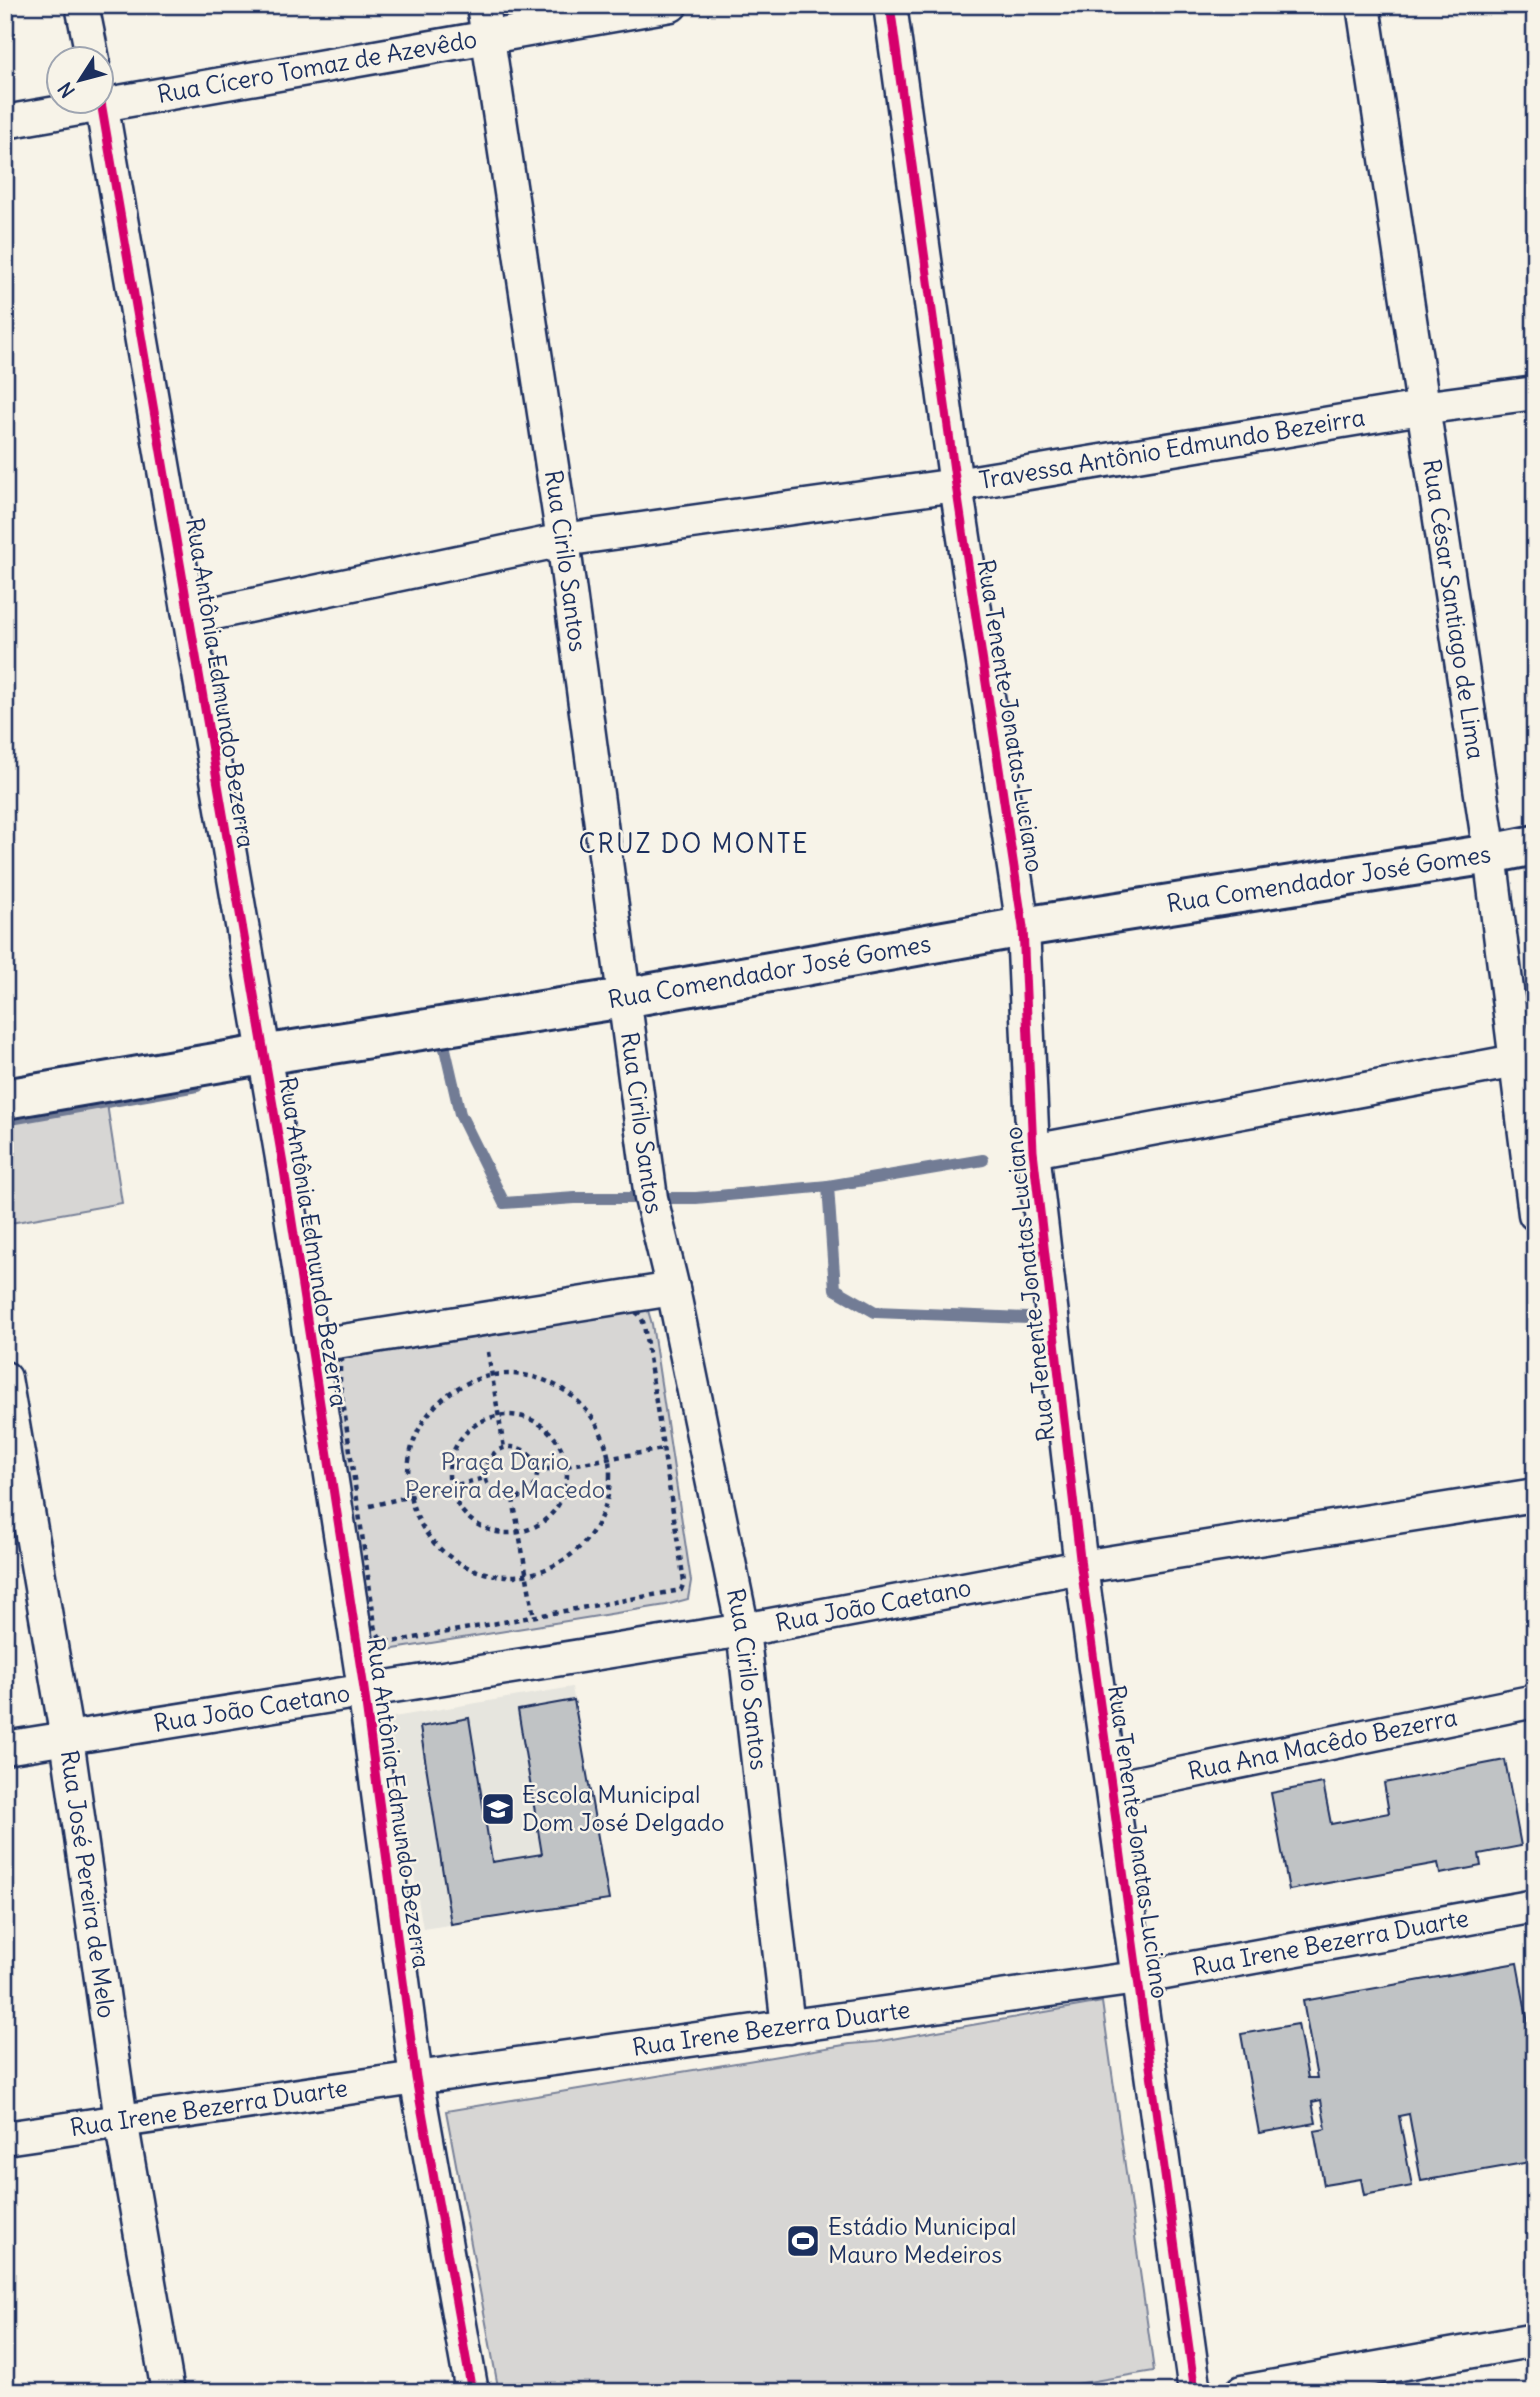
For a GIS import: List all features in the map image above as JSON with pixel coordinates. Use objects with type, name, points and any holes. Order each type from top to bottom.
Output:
[{"type":"street","points":[[82,5],[90,46]]},
{"type":"street","name":"Rua Cirilo Santos","points":[[483,5],[563,540],[651,1198],[673,1289],[743,1630],[788,2027]]},
{"type":"street","name":"Rua Cícero Tomaz de Azevêdo","points":[[116,100],[671,5]]},
{"type":"street","name":"Rua Tenente Jonatas Luciano","points":[[890,5],[956,485],[1023,927],[1033,1151],[1082,1567],[1195,2392]]},
{"type":"street","name":"Rua César Santiago de Lima","points":[[1363,5],[1490,854],[1535,1214]]},
{"type":"street","name":"Rua Cícero Tomaz de Azevêdo","points":[[5,122],[46,114]]},
{"type":"street","name":"Rua Antônia Edmundo Bezerra","points":[[103,116],[191,618],[262,1055],[284,1170],[364,1689],[416,2078],[472,2392]]},
{"type":"street","name":"Travessa Antônio Edmundo Bezeirra","points":[[191,618],[563,540],[956,485],[1422,408],[1535,393]]},
{"type":"street","name":"Rua Comendador José Gomes","points":[[5,1099],[624,998],[1023,927],[1535,845]]},
{"type":"street","points":[[1033,1151],[1516,1061]]},
{"type":"street","points":[[311,1346],[673,1289]]},
{"type":"street","name":"Rua José Pereira de Melo","points":[[5,1378],[67,1739],[121,2120],[168,2392]]},
{"type":"street","name":"Rua João Caetano","points":[[5,1748],[743,1630],[1082,1567],[1535,1495]]},
{"type":"street","name":"Rua Ana Macêdo Bezerra","points":[[1111,1788],[1535,1701]]},
{"type":"street","name":"Rua Irene Bezerra Duarte","points":[[5,2138],[1137,1978],[1535,1906]]},
{"type":"street","points":[[1242,2392],[1535,2340]]},
{"type":"path","points":[[626,1308],[634,1310],[641,1316],[644,1325],[663,1449],[684,1582],[681,1590],[392,1642],[382,1640],[377,1633],[340,1381],[340,1361],[347,1357],[485,1332],[626,1308]]},
{"type":"path","points":[[485,1332],[504,1448]]},
{"type":"path","points":[[501,1373],[533,1376],[564,1389],[590,1413],[606,1444],[608,1458],[611,1478],[604,1512],[587,1542],[561,1564],[527,1576],[493,1576],[460,1565],[435,1545],[416,1517],[408,1486],[410,1453],[421,1423],[442,1398],[470,1381],[501,1373]]},
{"type":"path","points":[[517,1415],[535,1421],[550,1433],[562,1448],[566,1465],[566,1486],[559,1505],[546,1520],[519,1533],[489,1530],[472,1520],[458,1505],[451,1487],[450,1468],[454,1449],[465,1433],[480,1422],[498,1416],[517,1415]]},
{"type":"path","points":[[504,1448],[526,1451],[532,1457],[537,1471],[532,1489],[519,1499],[495,1494],[485,1478],[492,1454],[504,1448]]},
{"type":"path","points":[[537,1471],[663,1449]]},
{"type":"path","points":[[358,1508],[485,1478]]},
{"type":"path","points":[[513,1499],[534,1617]]},
{"type":"shaded area","name":"Escola Municipal Dom José Delgado","points":[[572,1687],[609,1900],[423,1929],[388,1718]]},
{"type":"green space","points":[[107,1104],[122,1203],[5,1224],[5,1121]]},
{"type":"green space","name":"Praça Dario Pereira de Macedo","points":[[646,1304],[652,1324],[691,1581],[688,1599],[666,1605],[394,1649],[382,1650],[373,1647],[329,1355]]},
{"type":"green space","name":"Estádio Municipal Mauro Medeiros","points":[[1102,2002],[1154,2371],[1029,2392],[499,2392],[446,2111],[875,2042]]},
{"type":"building","name":"Escola Municipal Dom José Delgado","points":[[574,1700],[609,1900],[451,1924],[420,1727],[469,1718],[492,1862],[542,1854],[518,1710]]},
{"type":"building","points":[[1505,1760],[1521,1846],[1479,1854],[1481,1866],[1440,1874],[1438,1863],[1289,1890],[1271,1793],[1323,1783],[1331,1824],[1389,1813],[1384,1783]]},
{"type":"building","points":[[1517,1963],[1535,2061],[1535,2161],[1421,2181],[1409,2114],[1399,2116],[1412,2186],[1364,2195],[1361,2179],[1324,2185],[1314,2131],[1326,2129],[1321,2100],[1312,2102],[1316,2123],[1259,2133],[1241,2034],[1298,2024],[1308,2078],[1317,2078],[1303,2001]]},
{"type":"waterway","points":[[435,1042],[443,1040],[460,1114],[504,1203],[575,1198],[696,1198],[828,1186],[835,1289],[875,1312],[1029,1318]]},
{"type":"waterway","points":[[5,1120],[197,1086]]},
{"type":"waterway","points":[[828,1186],[983,1160]]},
{"type":"cycle path","points":[[890,5],[956,485],[1023,927],[1033,1151],[1081,1567],[1195,2392]]},
{"type":"cycle path","points":[[103,116],[284,1170],[364,1689],[416,2078],[472,2392]]},
{"type":"place","name":"Escola Municipal Dom José Delgado","points":[[498,1809]]},
{"type":"place","name":"Estádio Municipal Mauro Medeiros","points":[[803,2241]]},
{"type":"district","name":"CRUZ DO MONTE","points":[[694,844]]}]
